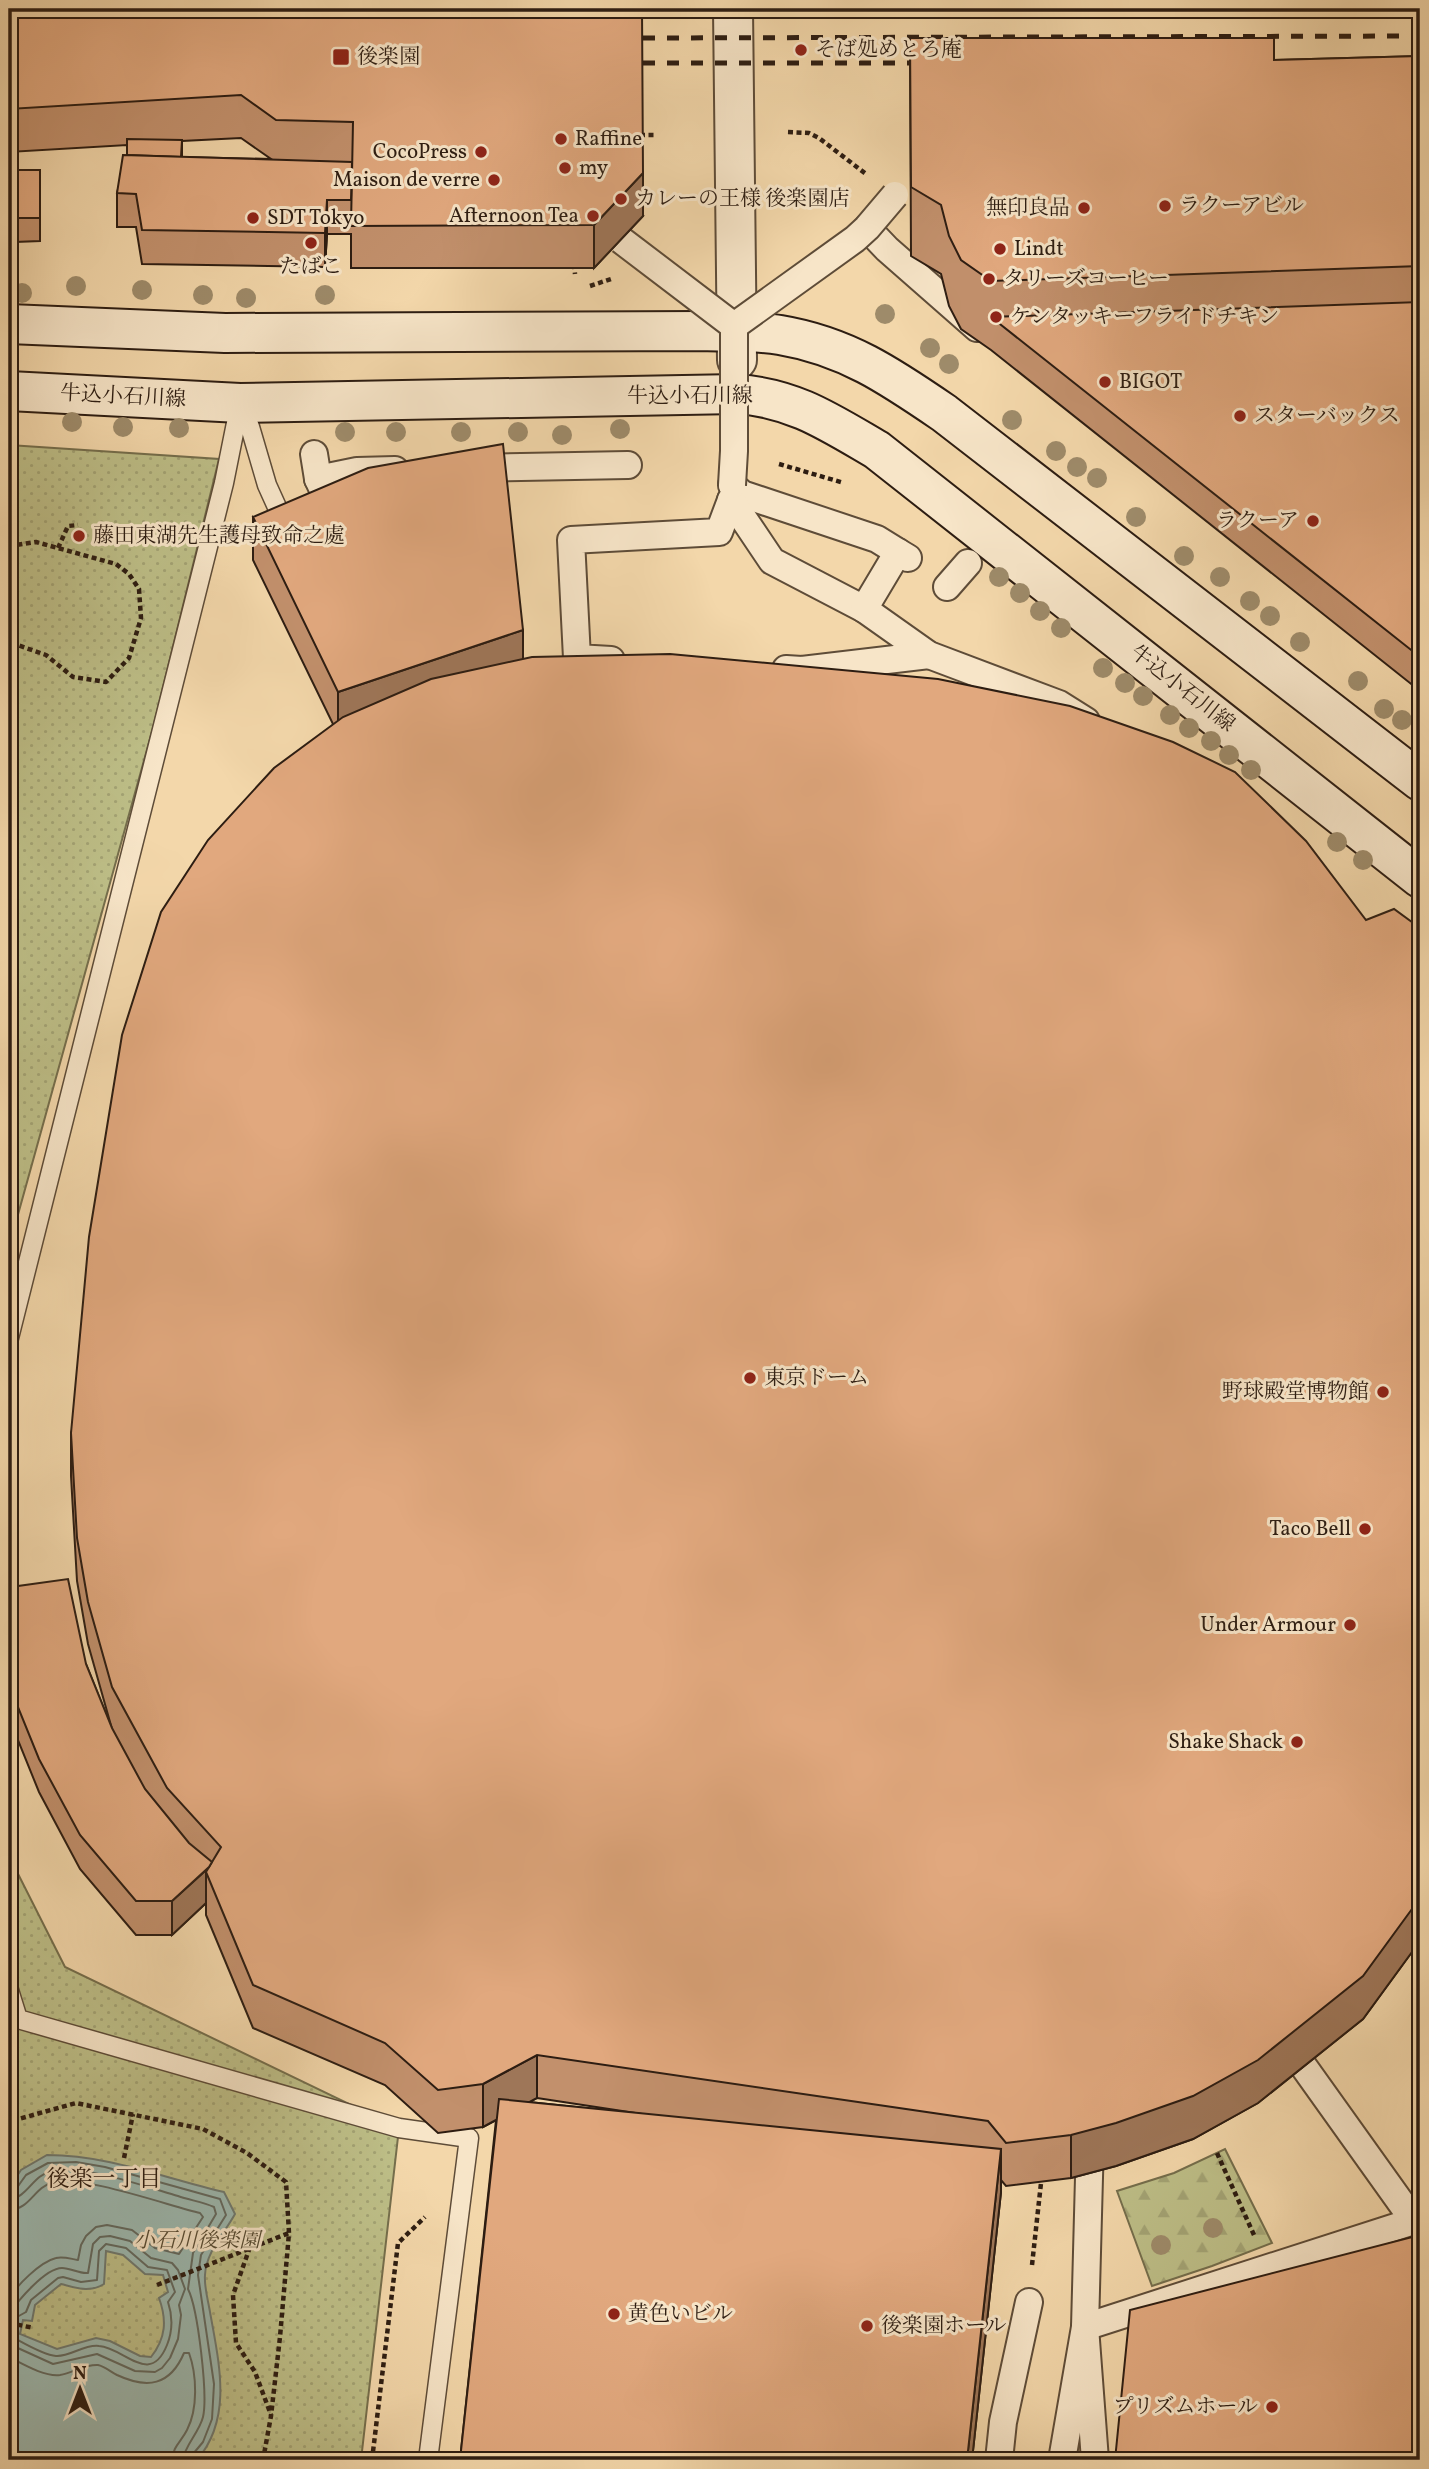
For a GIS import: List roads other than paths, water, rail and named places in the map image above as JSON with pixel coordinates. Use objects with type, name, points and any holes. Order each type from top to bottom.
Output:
[{"type":"main road","points":[[733,9],[737,394]]},
{"type":"main road","points":[[9,324],[225,333],[735,329],[777,334],[817,343],[853,356],[889,375],[944,413],[1420,781]]},
{"type":"main road","name":"牛込小石川線","points":[[9,391],[240,403],[737,394],[764,396],[794,405],[821,417],[877,450],[1420,878]]},
{"type":"street","points":[[735,329],[867,228],[895,195]]},
{"type":"street","points":[[867,228],[949,306],[998,335]]},
{"type":"street","points":[[631,248],[735,329]]},
{"type":"street","points":[[735,329],[732,485],[742,494],[877,539],[903,555],[864,609]]},
{"type":"street","points":[[452,469],[628,465]]},
{"type":"street","points":[[335,512],[316,466],[358,471],[425,470]]},
{"type":"street","points":[[630,661],[577,658],[571,540],[719,532],[731,500],[772,561],[864,609],[929,656],[1059,704],[1106,734]]},
{"type":"street","points":[[947,587],[968,563]]},
{"type":"street","points":[[762,668],[802,670],[929,656]]},
{"type":"street","points":[[1085,2327],[1417,2218],[1273,2022]]},
{"type":"street","points":[[1041,2183],[1082,2121],[1085,2327],[1096,2460]]},
{"type":"street","points":[[999,2460],[1003,2422],[1028,2302]]},
{"type":"street","points":[[1062,2460],[1085,2327]]},
{"type":"lane","points":[[240,403],[267,485],[293,543]]},
{"type":"lane","points":[[9,1338],[224,483],[240,403]]},
{"type":"lane","points":[[9,1990],[18,2019],[399,2128],[469,2138],[428,2460]]},
{"type":"water","points":[[47,2155],[70,2156],[114,2163],[224,2192],[235,2214],[212,2251],[205,2280],[217,2351],[219,2408],[208,2444],[197,2460],[40,2460],[9,2448],[9,2188],[21,2170]],"holes":[[[106,2251],[123,2255],[145,2274],[163,2275],[168,2292],[159,2298],[164,2329],[160,2343],[151,2357],[140,2356],[110,2341],[96,2338],[57,2349],[20,2334],[23,2320],[32,2321],[35,2305],[61,2284],[83,2289],[99,2287],[104,2284]]]},
{"type":"railway","points":[[643,38],[1420,36]]},
{"type":"railway","points":[[643,63],[930,63]]},
{"type":"place","name":"そば処めとろ庵","points":[[801,50]]},
{"type":"place","name":"後楽園","points":[[341,57]]},
{"type":"place","name":"Raffine","points":[[561,139]]},
{"type":"place","name":"CocoPress","points":[[481,152]]},
{"type":"place","name":"my","points":[[565,168]]},
{"type":"place","name":"Maison de verre","points":[[494,180]]},
{"type":"place","name":"カレーの王様 後楽園店","points":[[621,199]]},
{"type":"place","name":"ラクーアビル","points":[[1165,206]]},
{"type":"place","name":"無印良品","points":[[1084,208]]},
{"type":"place","name":"Afternoon Tea","points":[[593,216]]},
{"type":"place","name":"SDT Tokyo","points":[[253,218]]},
{"type":"place","name":"たばこ","points":[[311,243]]},
{"type":"place","name":"Lindt","points":[[1000,249]]},
{"type":"place","name":"タリーズコーヒー","points":[[989,279]]},
{"type":"place","name":"ケンタッキーフライドチキン","points":[[996,317]]},
{"type":"place","name":"BIGOT","points":[[1105,382]]},
{"type":"place","name":"スターバックス","points":[[1240,416]]},
{"type":"place","name":"ラクーア","points":[[1313,521]]},
{"type":"place","name":"藤田東湖先生護母致命之處","points":[[79,536]]},
{"type":"place","name":"東京ドーム","points":[[750,1378]]},
{"type":"place","name":"野球殿堂博物館","points":[[1383,1392]]},
{"type":"place","name":"Taco Bell","points":[[1365,1529]]},
{"type":"place","name":"Under Armour","points":[[1350,1625]]},
{"type":"place","name":"Shake Shack","points":[[1297,1742]]},
{"type":"place","name":"黄色いビル","points":[[614,2314]]},
{"type":"place","name":"後楽園ホール","points":[[867,2326]]},
{"type":"place","name":"プリズムホール","points":[[1272,2407]]},
{"type":"district","name":"後楽一丁目","points":[[104,2180]]},
{"type":"park label","name":"小石川後楽園","points":[[197,2241]]}]
